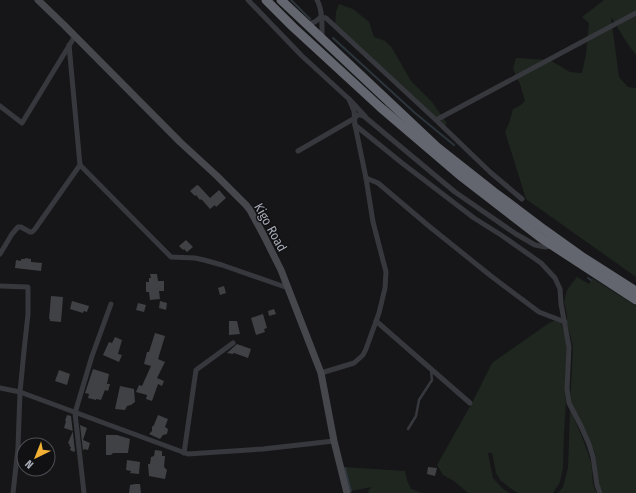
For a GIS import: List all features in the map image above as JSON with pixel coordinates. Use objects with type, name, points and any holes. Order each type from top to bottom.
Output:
[{"type":"highway","points":[[266,0],[293,27],[380,106],[456,172],[541,238],[636,300]]},
{"type":"highway","points":[[281,0],[437,146],[494,192],[581,256],[636,292]]},
{"type":"street","name":"Kigo Road","points":[[38,0],[250,210],[281,270],[321,373],[334,441],[347,493]]},
{"type":"street","points":[[248,0],[302,56],[349,99],[365,117],[455,192],[510,230],[535,245],[545,247],[554,246]]},
{"type":"street","points":[[318,0],[321,17],[322,39]]},
{"type":"street","points":[[436,120],[636,13]]},
{"type":"street","points":[[305,23],[314,23],[321,17]]},
{"type":"street","points":[[321,17],[326,18],[490,172],[522,199]]},
{"type":"street","points":[[0,106],[22,123],[75,36]]},
{"type":"street","points":[[69,45],[80,165],[171,258],[195,258],[204,260],[288,288]]},
{"type":"street","points":[[321,373],[354,363],[360,358],[366,349],[384,292],[386,272],[373,222],[355,125],[354,111],[349,99]]},
{"type":"street","points":[[298,151],[355,118],[357,115],[365,117]]},
{"type":"street","points":[[355,125],[468,213],[541,264],[555,278],[560,289],[561,304],[569,347],[567,389],[569,403],[589,444],[600,493]]},
{"type":"street","points":[[0,254],[18,227],[22,227],[30,232],[35,229],[80,165]]},
{"type":"street","points":[[366,178],[378,183],[430,228],[528,305],[539,312],[565,322]]},
{"type":"street","points":[[0,286],[28,287],[28,314],[20,392],[18,448],[13,493]]},
{"type":"street","points":[[84,493],[75,413],[92,356],[111,304]]},
{"type":"street","points":[[376,321],[470,403]]},
{"type":"street","points":[[184,453],[196,370],[233,344]]},
{"type":"street","points":[[0,388],[20,392],[188,454],[263,449],[334,441]]},
{"type":"lane","points":[[408,429],[416,416],[420,400],[432,380],[431,369]]},
{"type":"shaded area","points":[[604,0],[636,0],[636,55],[611,17],[619,77],[628,87],[636,88],[636,277],[526,199],[505,132],[513,109],[525,101],[520,84],[513,69],[516,58],[550,60],[570,72],[582,73],[586,54],[589,23],[582,17]]},
{"type":"shaded area","points":[[339,4],[353,9],[369,22],[374,37],[385,41],[392,48],[411,81],[432,102],[447,123],[444,127],[335,25],[336,12]]},
{"type":"shaded area","points":[[577,277],[589,284],[592,278],[636,306],[636,493],[603,493],[599,485],[595,453],[570,402],[573,346],[567,324],[567,315],[564,302],[567,290]]},
{"type":"shaded area","points":[[556,320],[561,323],[567,344],[563,467],[560,482],[553,493],[518,493],[500,480],[496,473],[492,453],[488,453],[493,478],[503,489],[510,493],[468,493],[454,481],[443,475],[437,465],[473,401],[492,363],[549,323]]},
{"type":"shaded area","points":[[570,410],[589,456],[592,467],[592,478],[597,493],[558,493],[563,487],[568,468]]},
{"type":"shaded area","points":[[344,467],[405,471],[411,489],[422,493],[369,493],[368,491],[372,487],[350,491]]},
{"type":"building","points":[[197,185],[210,198],[219,190],[226,198],[216,207],[215,205],[210,209],[201,199],[200,200],[190,191]]},
{"type":"building","points":[[186,240],[193,247],[187,252],[179,246]]},
{"type":"building","points":[[21,259],[31,259],[31,262],[42,263],[41,271],[15,268],[16,260],[21,261]]},
{"type":"building","points":[[150,274],[157,274],[158,281],[164,281],[164,291],[159,291],[160,299],[150,300],[149,292],[146,292],[146,282],[149,282],[149,278],[151,278]]},
{"type":"building","points":[[224,286],[226,293],[220,295],[218,288]]},
{"type":"building","points":[[51,296],[63,297],[61,322],[50,321],[49,319]]},
{"type":"building","points":[[72,301],[89,306],[87,312],[84,311],[83,313],[70,309]]},
{"type":"building","points":[[160,301],[167,303],[166,310],[159,308]]},
{"type":"building","points":[[138,303],[146,305],[144,312],[136,310]]},
{"type":"building","points":[[274,309],[276,314],[269,316],[268,311]]},
{"type":"building","points":[[263,314],[267,328],[264,329],[265,332],[256,335],[251,318]]},
{"type":"building","points":[[229,321],[237,321],[240,334],[229,335]]},
{"type":"building","points":[[155,333],[165,336],[158,359],[165,362],[157,378],[164,381],[162,386],[158,384],[152,401],[146,399],[147,395],[136,392],[139,385],[142,386],[151,366],[144,364]]},
{"type":"building","points":[[115,337],[122,340],[118,354],[122,355],[119,362],[103,355],[109,342],[112,343]]},
{"type":"building","points":[[237,344],[251,349],[248,358],[234,353],[227,353]]},
{"type":"building","points":[[93,369],[109,374],[107,384],[110,384],[108,391],[105,390],[101,400],[88,398],[89,394],[85,393]]},
{"type":"building","points":[[59,370],[70,374],[67,385],[55,381]]},
{"type":"building","points":[[120,386],[134,389],[135,402],[127,406],[125,410],[115,409]]},
{"type":"building","points":[[67,415],[71,416],[73,431],[64,428]]},
{"type":"building","points":[[158,415],[168,419],[165,427],[168,429],[167,434],[163,435],[160,439],[149,434],[152,431],[152,427]]},
{"type":"building","points":[[80,425],[87,428],[83,440],[90,443],[88,450],[84,449],[83,451]]},
{"type":"building","points":[[73,432],[74,452],[70,450],[71,447],[68,443]]},
{"type":"building","points":[[106,435],[117,435],[130,439],[128,453],[113,453],[111,455],[106,455]]},
{"type":"building","points":[[155,450],[162,451],[162,456],[165,456],[164,467],[167,470],[165,479],[149,476],[148,464],[150,464],[151,457],[154,456]]},
{"type":"building","points":[[127,460],[140,462],[139,474],[130,473],[131,471],[126,470]]},
{"type":"building","points":[[428,467],[437,468],[435,476],[427,474]]},
{"type":"building","points":[[140,484],[141,493],[129,493],[130,485]]},
{"type":"waterway","points":[[291,0],[310,19]]},
{"type":"waterway","points":[[333,38],[415,113],[454,145]]},
{"type":"waterway","points":[[345,468],[351,491]]}]
